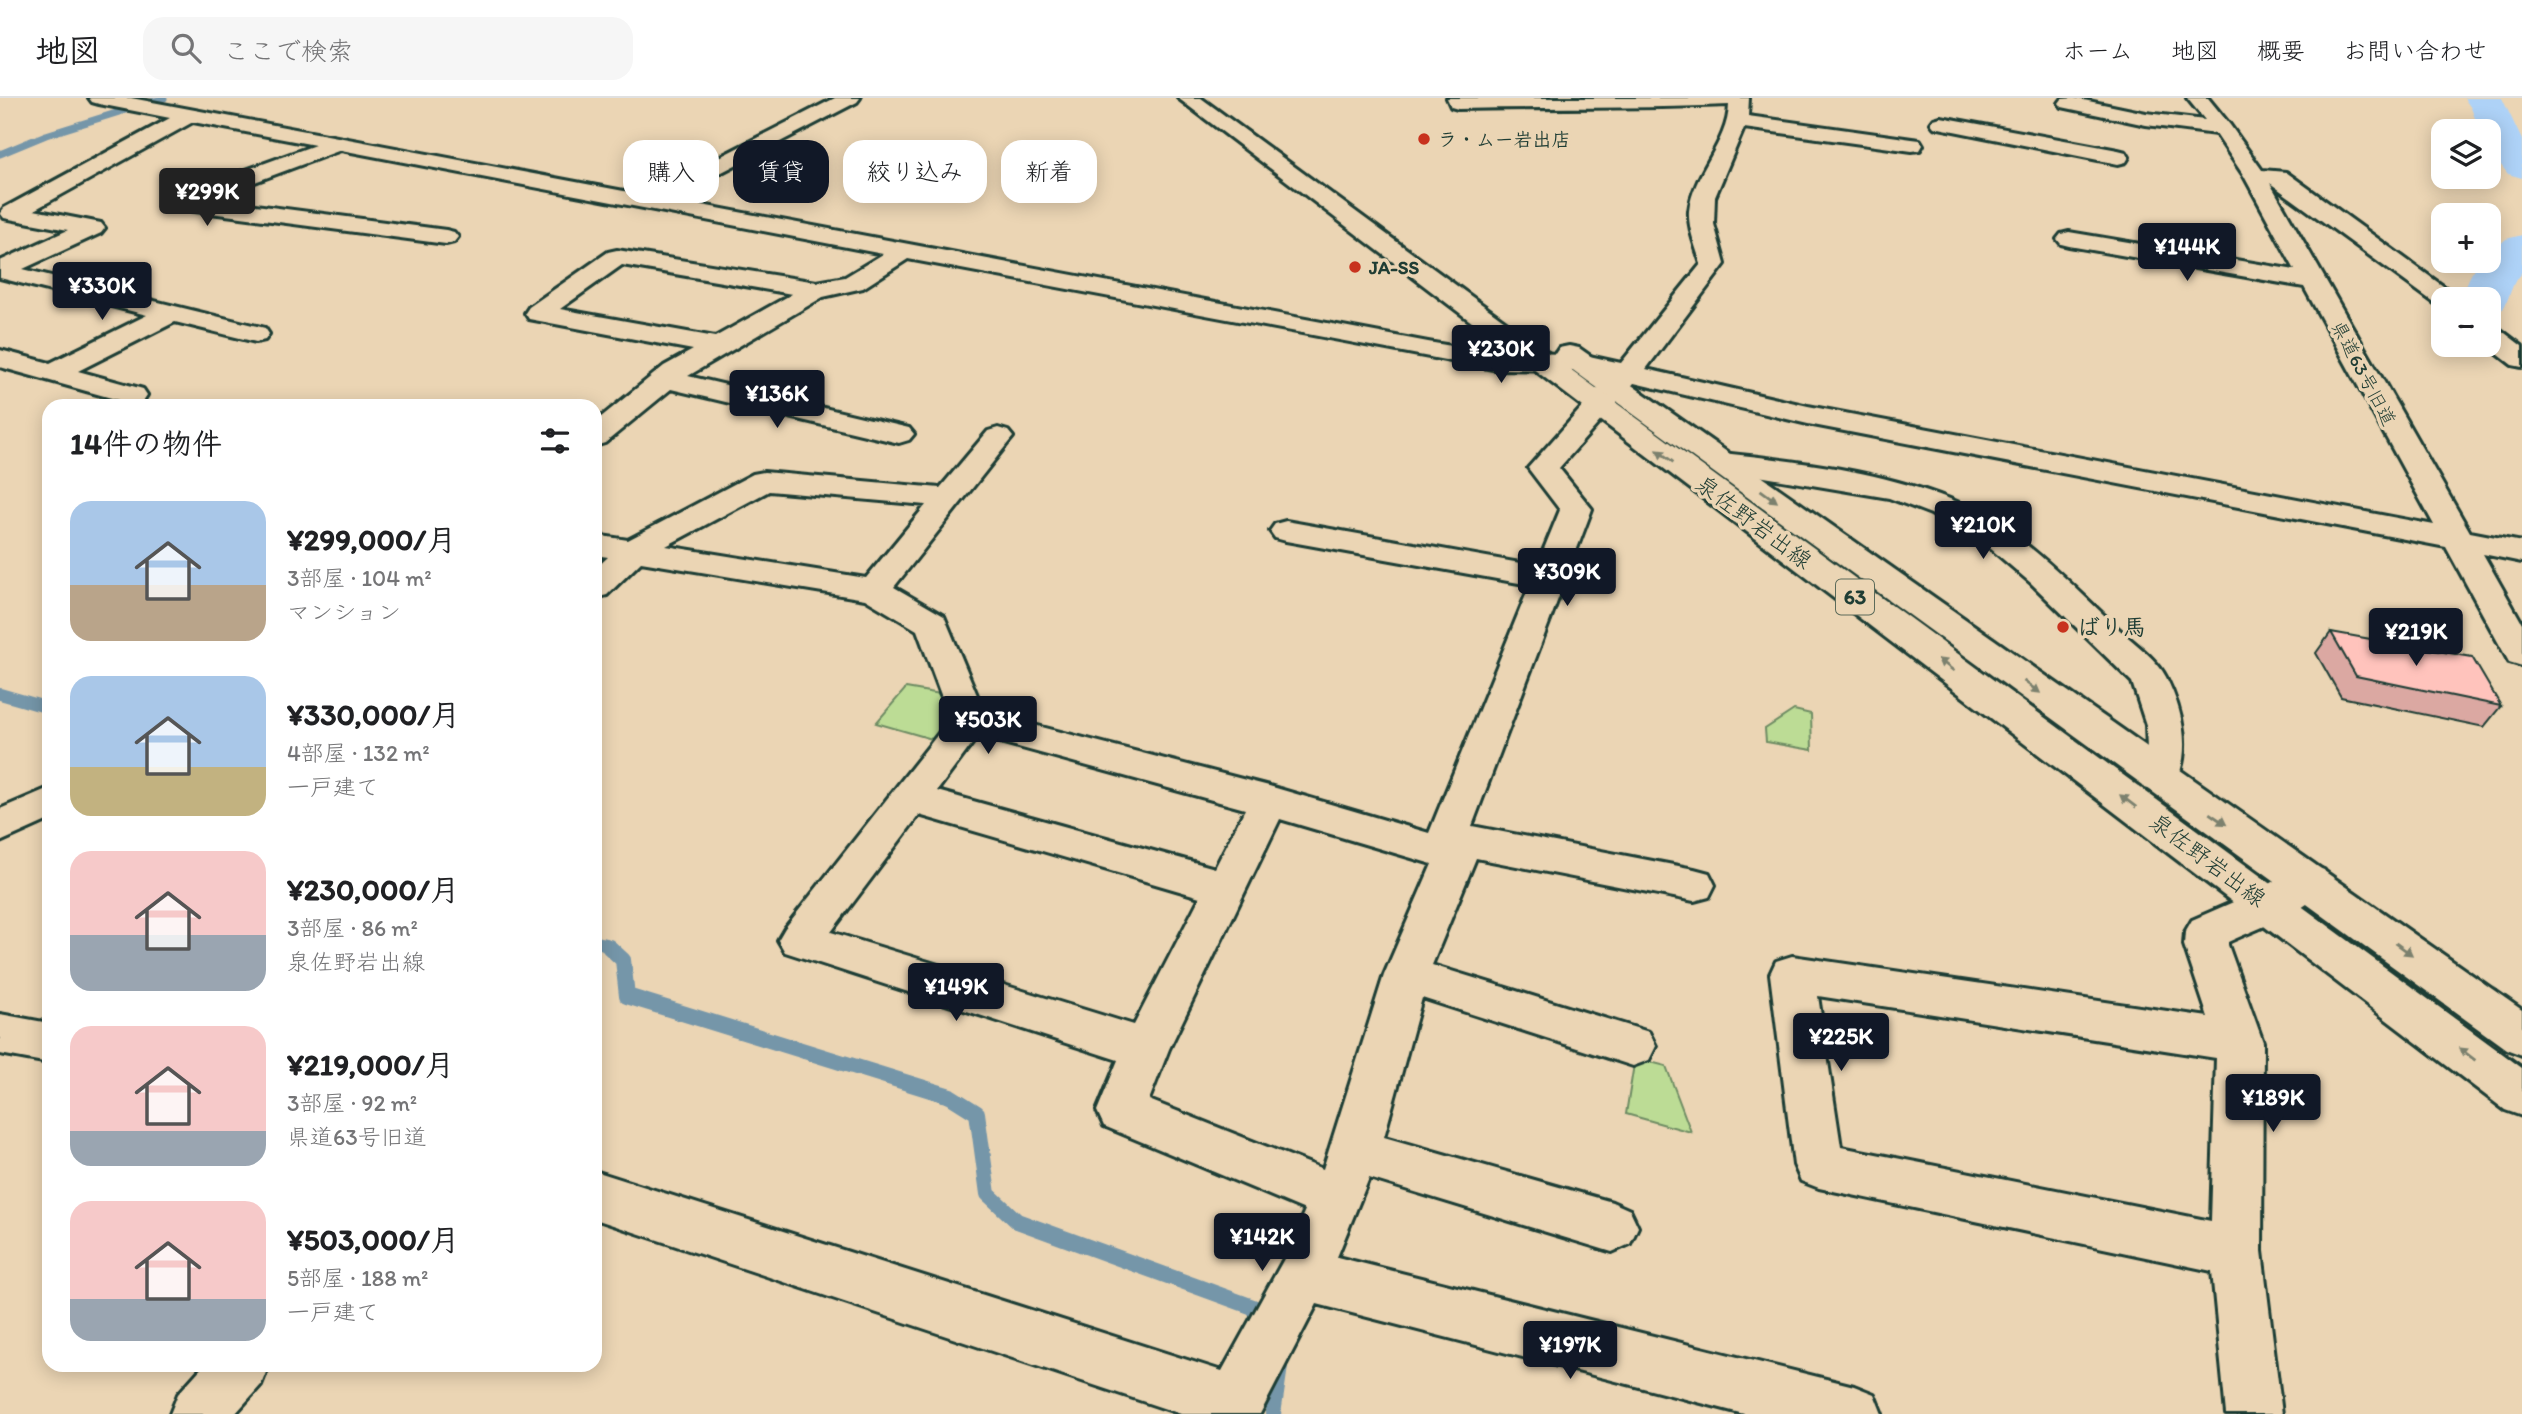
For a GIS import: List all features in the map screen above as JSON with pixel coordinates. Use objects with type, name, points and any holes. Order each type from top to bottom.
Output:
[{"type":"street","points":[[99,98],[623,197]]},
{"type":"street","points":[[719,165],[850,98]]},
{"type":"street","name":"泉佐野岩出線","points":[[1188,98],[1538,360],[1614,388],[1722,462],[2159,778],[2516,1026]]},
{"type":"street","name":"泉佐野岩出線","points":[[1216,98],[1580,362],[2269,905],[2522,1095]]},
{"type":"street","points":[[1457,98],[1458,103],[1580,100],[1738,106],[1912,145]]},
{"type":"street","name":"県道63号旧道","points":[[2197,98],[2223,129],[2255,176],[2522,654]]},
{"type":"street","points":[[2030,149],[2071,100],[2146,118],[2223,129]]},
{"type":"street","points":[[602,1197],[1231,1409],[1285,1310],[1355,1151],[1406,975],[1576,509],[1543,468],[1693,294],[1713,264],[1701,211],[1711,174],[1738,106]]},
{"type":"street","points":[[0,271],[93,228],[12,213],[190,115]]},
{"type":"street","points":[[1941,123],[2030,149],[2118,158]]},
{"type":"street","points":[[341,144],[193,197],[195,204],[446,237]]},
{"type":"street","points":[[2255,176],[2278,177],[2431,289]]},
{"type":"street","points":[[653,203],[906,249],[1428,351],[1493,361],[1580,362]]},
{"type":"street","points":[[2069,239],[2314,281]]},
{"type":"street","points":[[718,346],[538,313],[617,257],[817,290],[838,290],[858,282],[906,249]]},
{"type":"street","points":[[0,271],[256,334]]},
{"type":"street","points":[[602,431],[666,379],[817,290]]},
{"type":"street","points":[[53,373],[172,313]]},
{"type":"street","points":[[2501,343],[2522,359]]},
{"type":"street","points":[[0,358],[133,395]]},
{"type":"street","points":[[666,379],[899,434]]},
{"type":"street","points":[[1614,388],[1808,415],[2522,552]]},
{"type":"street","points":[[874,590],[998,437]]},
{"type":"street","points":[[1722,462],[1768,467],[1896,490],[1942,507],[1995,536],[2043,576],[2148,677],[2165,725],[2166,749],[2159,778]]},
{"type":"street","points":[[602,581],[635,550],[764,481],[948,498]]},
{"type":"street","points":[[1286,531],[1549,578]]},
{"type":"street","points":[[602,546],[874,590],[932,624],[969,722]]},
{"type":"street","points":[[969,722],[800,940],[1146,1049]]},
{"type":"street","points":[[969,722],[1452,847],[1694,885]]},
{"type":"street","points":[[909,798],[1226,888]]},
{"type":"street","points":[[1269,801],[1146,1049],[1121,1111],[1336,1198]]},
{"type":"street","points":[[2254,1414],[2236,1251],[2240,1042],[2206,944],[2207,932],[2269,905],[2309,881]]},
{"type":"street","points":[[2236,1251],[1819,1166],[1792,974],[2240,1042]]},
{"type":"street","points":[[1406,975],[1633,1046]]},
{"type":"street","points":[[0,1034],[42,1042]]},
{"type":"street","points":[[1355,1151],[1612,1227]]},
{"type":"street","points":[[1285,1310],[1854,1414]]},
{"type":"street","points":[[198,1414],[236,1372]]},
{"type":"green space","points":[[906,688],[946,695],[954,715],[939,741],[876,723]]},
{"type":"green space","points":[[1794,710],[1811,714],[1812,750],[1766,742],[1765,729]]},
{"type":"green space","points":[[1635,1058],[1666,1066],[1691,1132],[1626,1114]]},
{"type":"building","points":[[2331,632],[2472,657],[2501,706],[2356,676]]},
{"type":"waterway","points":[[0,154],[46,135],[164,98]]},
{"type":"waterway","points":[[2482,98],[2488,104],[2503,142],[2522,166]]},
{"type":"waterway","points":[[2489,287],[2491,277],[2522,248]]},
{"type":"waterway","points":[[0,694],[42,706]]},
{"type":"waterway","points":[[602,943],[609,947]]},
{"type":"waterway","points":[[609,947],[623,960],[627,996],[950,1096],[977,1113],[988,1194],[1017,1221],[1253,1307],[1264,1322]]},
{"type":"waterway","points":[[1273,1414],[1280,1366]]},
{"type":"place","name":"ラ・ムー岩出店","points":[[1424,139]]},
{"type":"place","name":"JA-SS","points":[[1355,267]]},
{"type":"place","name":"ばり馬","points":[[2063,627]]}]
